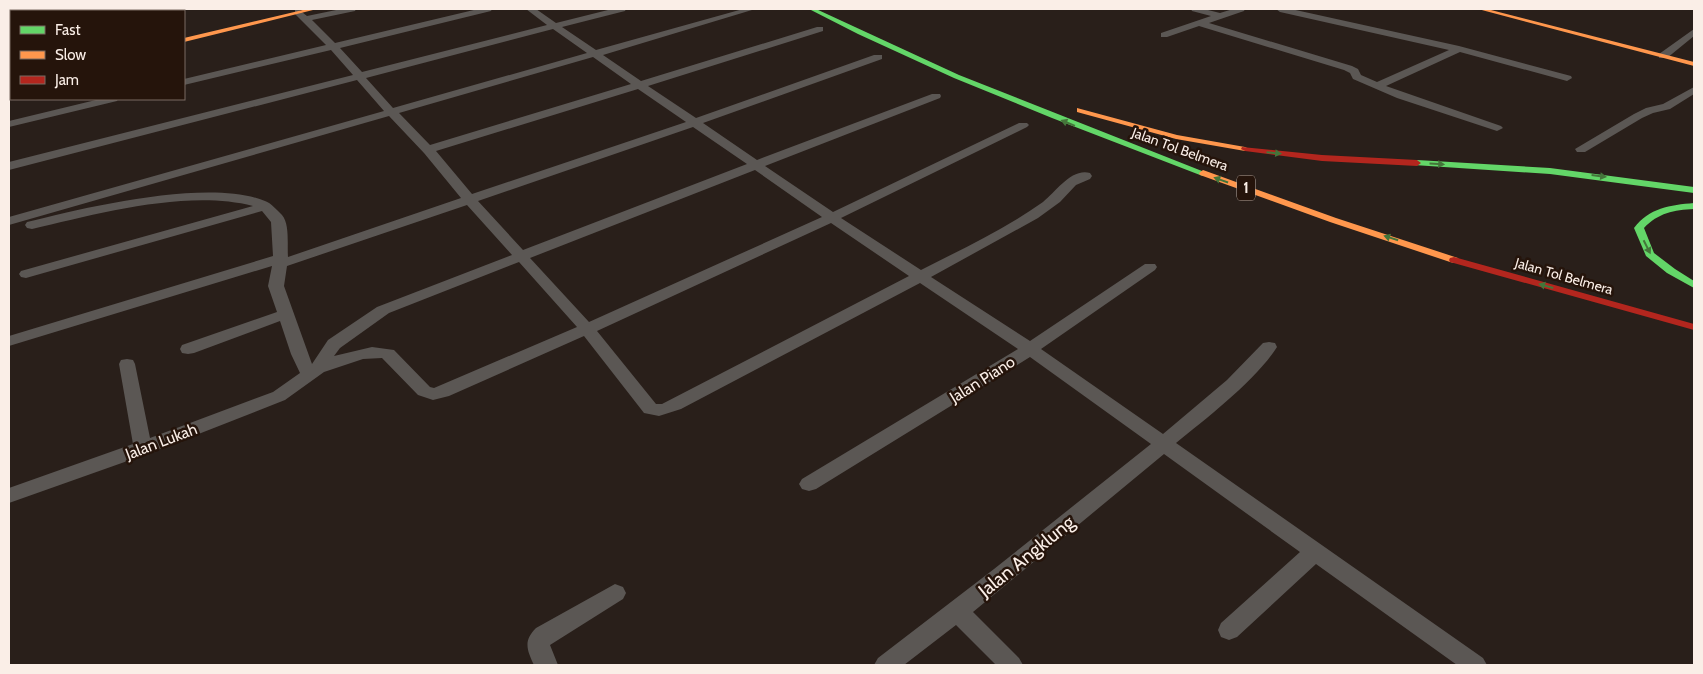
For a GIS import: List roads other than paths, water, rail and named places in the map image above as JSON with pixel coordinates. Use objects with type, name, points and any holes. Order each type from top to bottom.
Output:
[{"type":"main road","points":[[185,40],[302,16],[314,9]]},
{"type":"main road","name":"Jalan Tol Belmera","points":[[812,9],[913,57],[1087,131],[1358,228],[1493,272],[1694,327]]},
{"type":"main road","name":"Jalan Tol Belmera","points":[[836,9],[929,53],[1101,124],[1233,171]]},
{"type":"main road","points":[[1481,9],[1694,64]]},
{"type":"main road","points":[[1069,106],[1136,127],[1176,137],[1263,152],[1322,158],[1550,171],[1694,190]]},
{"type":"main road","points":[[1694,206],[1661,210],[1647,216],[1639,228],[1650,254],[1671,271],[1694,285]]},
{"type":"main road","points":[[1567,292],[1694,334]]},
{"type":"street","points":[[302,16],[352,9]]},
{"type":"street","points":[[185,82],[488,9]]},
{"type":"street","points":[[530,9],[920,277],[1030,349],[1475,665]]},
{"type":"street","points":[[9,166],[622,9]]},
{"type":"street","points":[[1195,9],[1220,16]]},
{"type":"street","points":[[1164,35],[1241,9]]},
{"type":"street","points":[[1280,9],[1459,49],[1567,78]]},
{"type":"street","points":[[9,222],[390,111],[748,10]]},
{"type":"street","points":[[302,16],[333,46],[390,111],[428,150],[470,200],[586,329],[650,409],[665,410],[920,277],[1026,220],[1055,199],[1072,182],[1086,176]]},
{"type":"street","points":[[1199,24],[1348,68],[1354,71],[1357,77],[1376,86],[1498,128]]},
{"type":"street","points":[[428,150],[820,29]]},
{"type":"street","points":[[1663,56],[1694,32]]},
{"type":"street","points":[[1376,86],[1459,49]]},
{"type":"street","points":[[9,341],[280,262],[470,200],[878,57]]},
{"type":"street","points":[[1581,149],[1638,116],[1650,110],[1666,107],[1694,90]]},
{"type":"street","points":[[313,371],[334,344],[376,314],[936,96]]},
{"type":"street","points":[[9,124],[109,100]]},
{"type":"street","points":[[313,371],[371,352],[382,352],[388,354],[424,392],[433,394],[453,388],[832,217],[1023,125]]},
{"type":"street","points":[[9,229],[163,198],[238,198],[254,200],[266,206],[277,218],[280,262],[276,275],[276,286],[285,314],[313,371]]},
{"type":"street","points":[[26,274],[266,206]]},
{"type":"street","name":"Jalan Piano","points":[[809,484],[1030,349],[1150,267]]},
{"type":"street","points":[[188,349],[285,314]]},
{"type":"street","points":[[1164,443],[1244,376],[1269,347]]},
{"type":"street","points":[[127,364],[142,448]]},
{"type":"street","name":"Jalan Lukah","points":[[9,496],[278,396],[313,371]]},
{"type":"street","name":"Jalan Angklung","points":[[886,665],[958,612],[1164,443]]},
{"type":"street","points":[[1229,630],[1316,551]]},
{"type":"street","points":[[546,665],[538,648],[538,641],[544,635],[615,593]]},
{"type":"street","points":[[958,612],[1011,665]]}]
